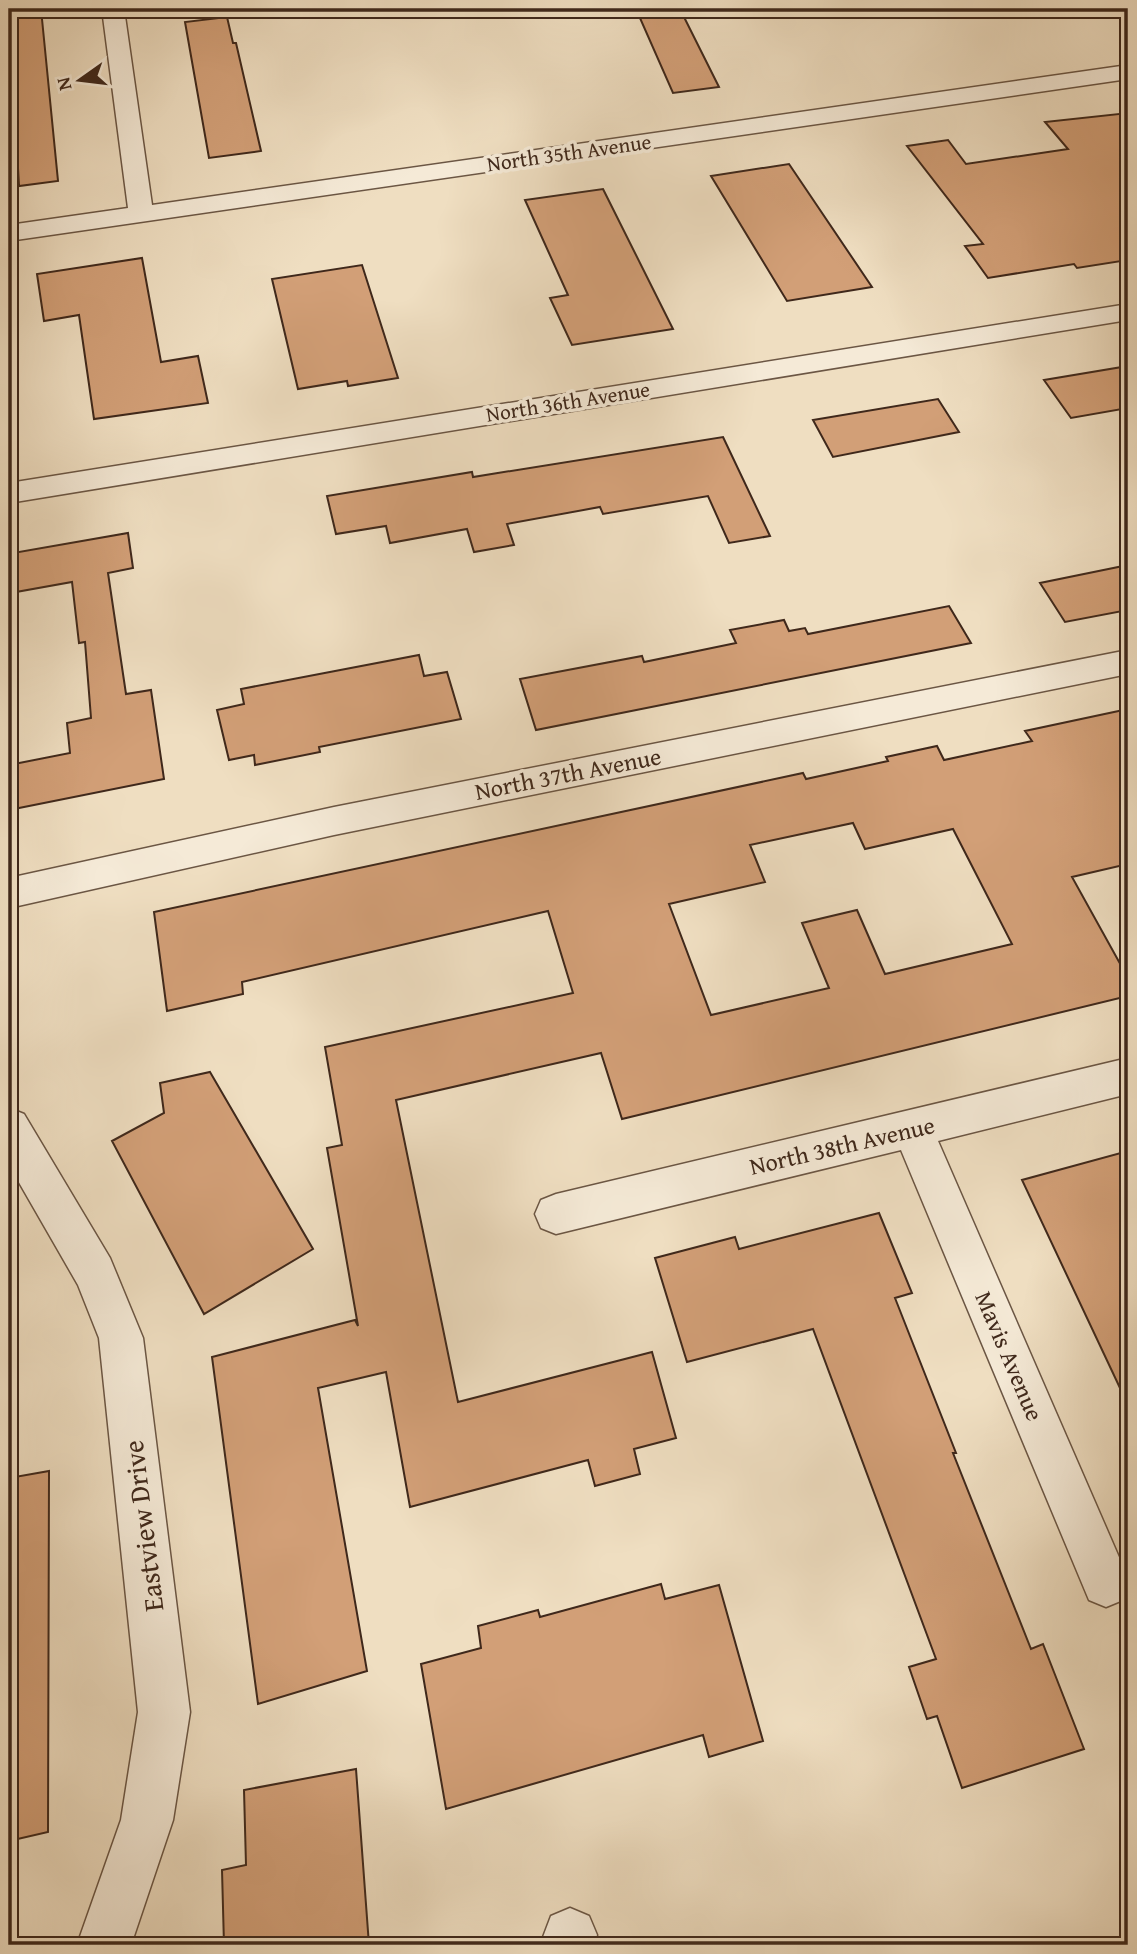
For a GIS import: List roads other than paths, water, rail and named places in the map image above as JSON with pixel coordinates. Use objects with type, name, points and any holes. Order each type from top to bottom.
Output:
[{"type":"street","points":[[113,9],[141,214]]},
{"type":"street","name":"North 35th Avenue","points":[[9,233],[1128,72]]},
{"type":"street","name":"North 36th Avenue","points":[[9,493],[1128,312]]},
{"type":"street","name":"North 37th Avenue","points":[[11,897],[334,821],[1128,662]]},
{"type":"street","name":"North 38th Avenue","points":[[556,1214],[1128,1076]]},
{"type":"street","name":"Eastview Drive","points":[[9,1126],[94,1273],[121,1338],[164,1712],[147,1820],[104,1945]]},
{"type":"street","name":"Mavis Avenue","points":[[913,1130],[1106,1583]]}]
